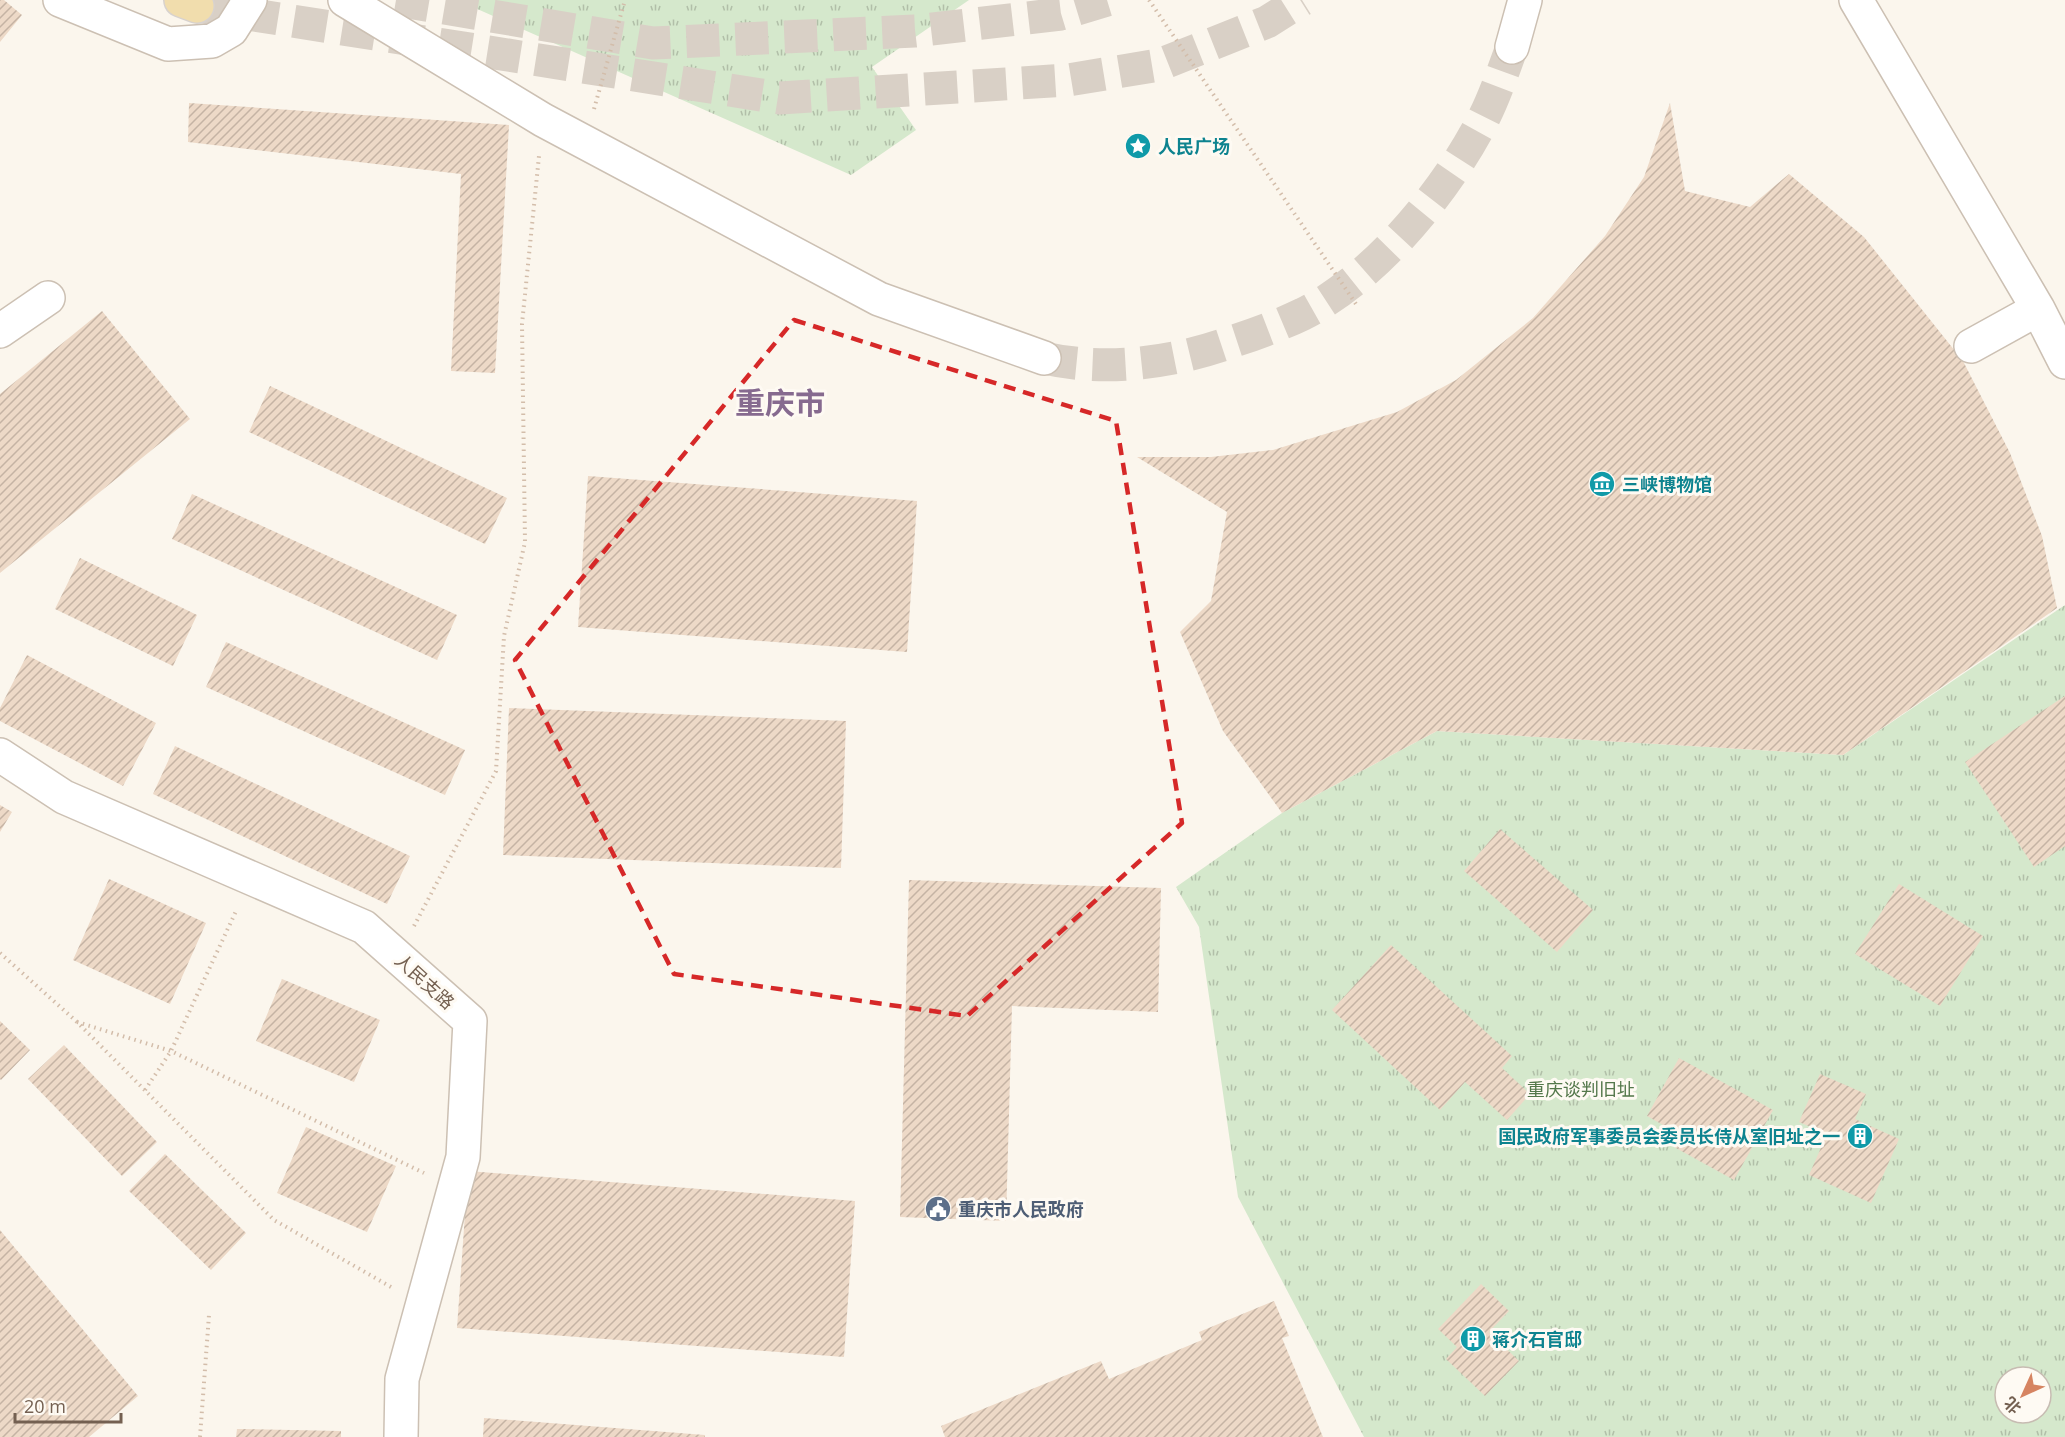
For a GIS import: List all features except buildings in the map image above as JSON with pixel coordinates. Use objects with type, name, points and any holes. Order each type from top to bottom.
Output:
[{"type":"street","points":[[60,0],[168,44],[212,40],[231,30],[250,0]]},
{"type":"street","points":[[345,0],[543,120],[585,140],[879,299],[1044,358]]},
{"type":"street","points":[[1512,47],[1525,0]]},
{"type":"street","points":[[1856,0],[2038,309],[2065,363]]},
{"type":"street","points":[[0,332],[48,298]]},
{"type":"street","points":[[1971,346],[2038,309]]},
{"type":"street","name":"人民支路","points":[[0,755],[64,797],[364,927],[470,1021],[463,1157],[402,1379],[401,1437]]},
{"type":"path","points":[[585,140],[625,0]]},
{"type":"path","points":[[1149,0],[1356,304]]},
{"type":"path","points":[[398,957],[496,771],[504,636],[525,542],[522,324],[543,120]]},
{"type":"path","points":[[145,1090],[171,1051],[251,878]]},
{"type":"path","points":[[0,953],[76,1022],[274,1220],[423,1305]]},
{"type":"path","points":[[76,1022],[171,1051],[455,1187]]},
{"type":"path","points":[[200,1437],[209,1315]]},
{"type":"highlighted area","points":[[794,320],[1116,421],[1182,823],[967,1016],[674,974],[515,660]]},
{"type":"green space","points":[[457,0],[969,0],[872,67],[916,130],[851,175]]},
{"type":"green space","name":"重庆谈判旧址","points":[[2065,605],[2065,1437],[1364,1437],[1238,1197],[1199,927],[1176,887],[1282,813],[1437,731],[1843,755]]},
{"type":"tunnel","points":[[396,0],[653,43],[915,31],[1061,14],[1107,0]]},
{"type":"tunnel","points":[[197,6],[780,98],[1068,80],[1159,65],[1267,22],[1302,0]]},
{"type":"tunnel","points":[[1044,358],[1115,365],[1186,355],[1277,326],[1329,298],[1355,279],[1404,233],[1446,180],[1484,117],[1512,47]]},
{"type":"place","name":"人民广场","points":[[1138,146]]},
{"type":"place","name":"三峡博物馆","points":[[1602,484]]},
{"type":"place","name":"国民政府军事委员会委员长侍从室旧址之一","points":[[1860,1136]]},
{"type":"place","name":"重庆市人民政府","points":[[938,1209]]},
{"type":"place","name":"蒋介石官邸","points":[[1473,1339]]},
{"type":"district","name":"重庆市","points":[[780,402]]}]
